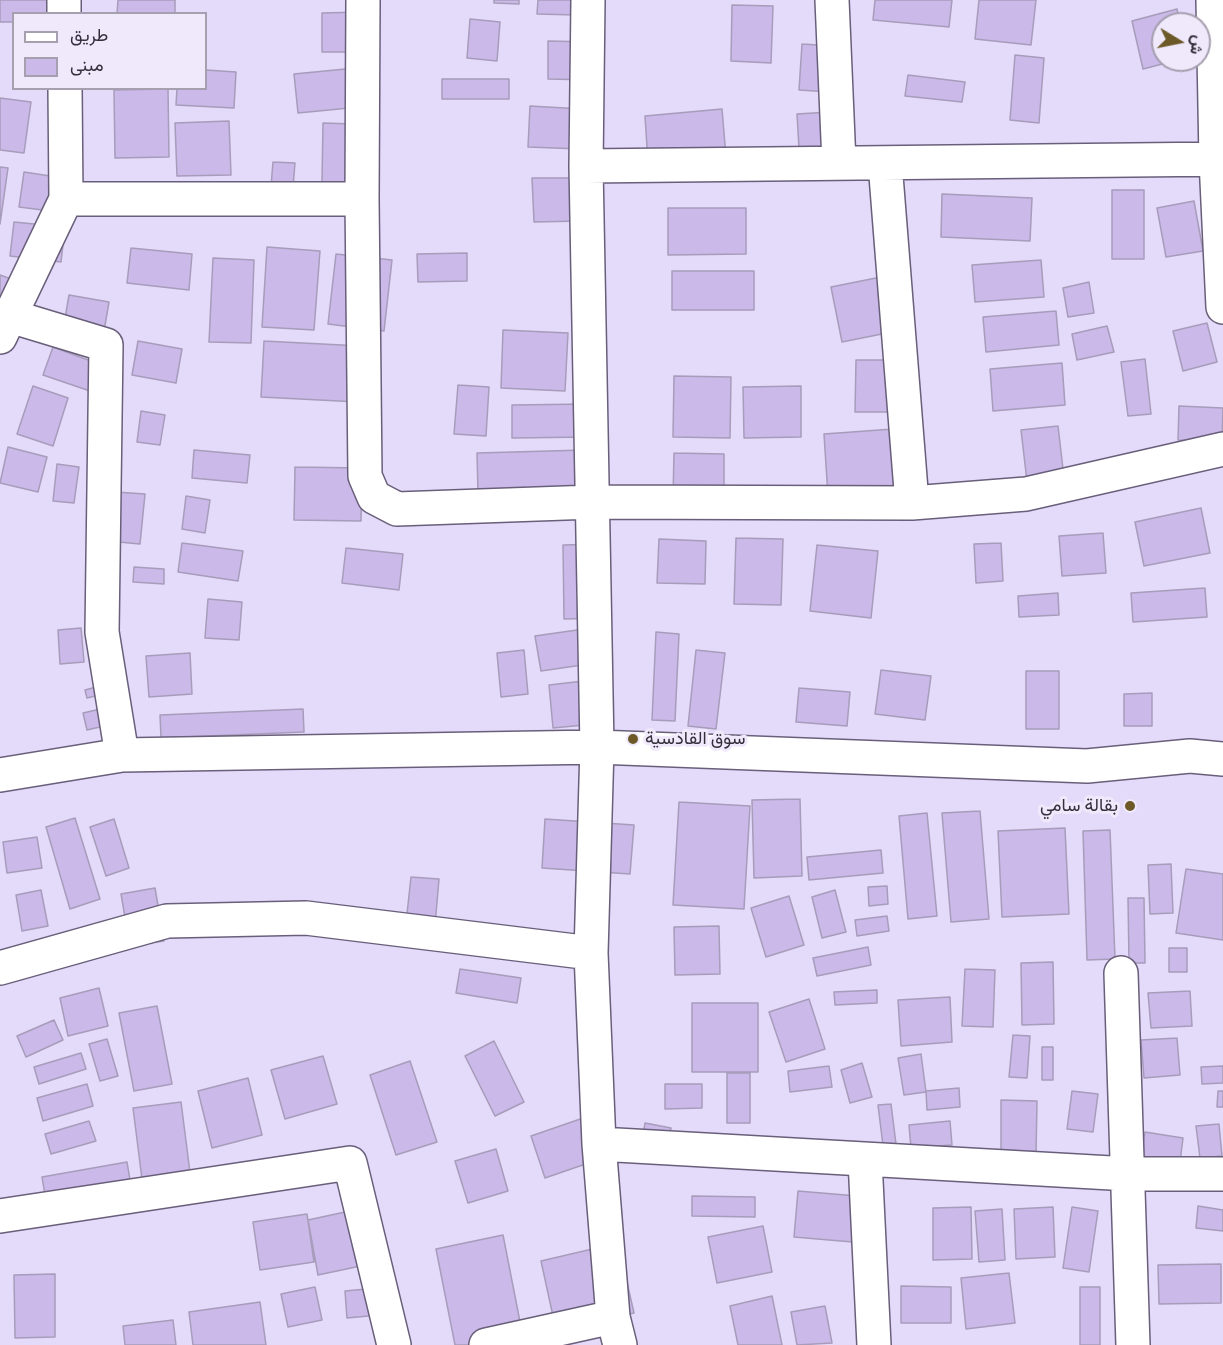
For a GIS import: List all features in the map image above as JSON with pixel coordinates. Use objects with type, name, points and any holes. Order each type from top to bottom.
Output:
[{"type":"street","points":[[363,0],[362,199],[365,476],[374,497],[397,509],[593,502],[912,503],[1026,494],[1223,449]]},
{"type":"street","points":[[486,1345],[617,1331],[599,1144],[591,953],[597,747],[586,166],[588,0]]},
{"type":"street","points":[[832,0],[839,163]]},
{"type":"street","points":[[1214,0],[1223,307]]},
{"type":"street","points":[[65,90],[66,199],[5,326],[106,345],[102,632],[122,755]]},
{"type":"street","points":[[586,166],[1220,160]]},
{"type":"street","points":[[885,163],[912,503]]},
{"type":"street","points":[[66,199],[362,199]]},
{"type":"street","points":[[0,775],[122,755],[597,747],[1087,766],[1190,756],[1223,750]]},
{"type":"street","points":[[1190,756],[1223,759]]},
{"type":"street","points":[[1190,756],[1223,772]]},
{"type":"street","points":[[0,968],[167,921],[306,918],[591,953]]},
{"type":"street","points":[[1121,973],[1133,1345]]},
{"type":"street","points":[[599,1144],[1129,1174],[1223,1174]]},
{"type":"street","points":[[865,1160],[874,1345]]},
{"type":"street","points":[[0,1216],[350,1163],[394,1345]]},
{"type":"building","points":[[0,0],[57,0],[57,12],[12,12],[12,22],[0,22]]},
{"type":"building","points":[[118,0],[175,0],[175,12],[117,12]]},
{"type":"building","points":[[494,0],[519,0],[519,4],[494,3]]},
{"type":"building","points":[[538,0],[577,0],[576,15],[537,14]]},
{"type":"building","points":[[875,0],[952,0],[949,27],[873,20]]},
{"type":"building","points":[[979,0],[1036,0],[1031,45],[975,39]]},
{"type":"building","points":[[732,5],[773,6],[771,63],[731,61]]},
{"type":"building","points":[[362,12],[362,52],[322,52],[322,13]]},
{"type":"building","points":[[1151,16],[1151,67],[1143,69],[1132,21]]},
{"type":"building","points":[[470,19],[500,22],[497,61],[467,58]]},
{"type":"building","points":[[548,41],[593,42],[592,80],[548,79]]},
{"type":"building","points":[[802,44],[850,47],[846,93],[799,90]]},
{"type":"building","points":[[1015,55],[1044,58],[1039,123],[1010,120]]},
{"type":"building","points":[[366,67],[370,106],[298,113],[294,74]]},
{"type":"building","points":[[207,70],[236,72],[234,108],[176,105],[177,90],[207,90]]},
{"type":"building","points":[[908,75],[965,82],[962,102],[905,96]]},
{"type":"building","points":[[442,79],[509,79],[509,99],[442,99]]},
{"type":"building","points":[[114,90],[168,90],[169,157],[115,158]]},
{"type":"building","points":[[0,98],[31,102],[24,153],[0,150]]},
{"type":"building","points":[[530,106],[582,109],[580,149],[528,147]]},
{"type":"building","points":[[722,109],[726,157],[648,163],[645,116]]},
{"type":"building","points":[[847,111],[849,163],[800,166],[797,114]]},
{"type":"building","points":[[229,121],[231,175],[177,176],[175,123]]},
{"type":"building","points":[[323,123],[353,124],[352,183],[322,182]]},
{"type":"building","points":[[273,162],[295,163],[292,199],[270,198]]},
{"type":"building","points":[[0,167],[8,168],[0,224]]},
{"type":"building","points":[[24,172],[70,179],[66,213],[19,207]]},
{"type":"building","points":[[532,178],[581,178],[581,221],[534,222]]},
{"type":"building","points":[[1112,190],[1144,190],[1144,259],[1112,259]]},
{"type":"building","points":[[942,194],[1032,198],[1030,241],[941,237]]},
{"type":"building","points":[[1194,201],[1203,251],[1166,257],[1157,208]]},
{"type":"building","points":[[668,208],[746,208],[746,254],[668,255]]},
{"type":"building","points":[[14,222],[65,227],[61,262],[10,256]]},
{"type":"building","points":[[267,247],[320,251],[314,330],[262,327]]},
{"type":"building","points":[[131,248],[192,254],[189,290],[127,283]]},
{"type":"building","points":[[467,253],[467,281],[418,282],[417,254]]},
{"type":"building","points":[[336,254],[392,260],[384,331],[328,324]]},
{"type":"building","points":[[213,258],[254,260],[251,343],[209,342]]},
{"type":"building","points":[[1041,260],[1044,297],[975,302],[972,265]]},
{"type":"building","points":[[672,271],[754,271],[754,310],[672,310]]},
{"type":"building","points":[[0,275],[17,281],[0,309]]},
{"type":"building","points":[[881,277],[892,332],[842,342],[831,287]]},
{"type":"building","points":[[1089,282],[1094,313],[1068,317],[1063,288]]},
{"type":"building","points":[[69,295],[109,302],[103,337],[63,330]]},
{"type":"building","points":[[1056,311],[1059,345],[986,352],[983,317]]},
{"type":"building","points":[[1207,323],[1217,362],[1183,371],[1173,331]]},
{"type":"building","points":[[1107,326],[1114,352],[1077,360],[1072,334]]},
{"type":"building","points":[[503,330],[568,333],[565,391],[501,388]]},
{"type":"building","points":[[138,341],[182,349],[176,383],[132,375]]},
{"type":"building","points":[[264,341],[361,346],[358,402],[261,397]]},
{"type":"building","points":[[53,347],[99,364],[90,391],[43,375]]},
{"type":"building","points":[[1145,359],[1151,414],[1128,416],[1121,362]]},
{"type":"building","points":[[856,360],[907,360],[907,412],[855,412]]},
{"type":"building","points":[[1062,363],[1065,405],[993,411],[990,369]]},
{"type":"building","points":[[674,376],[731,377],[730,438],[673,437]]},
{"type":"building","points":[[458,385],[489,387],[486,436],[454,434]]},
{"type":"building","points":[[33,386],[68,398],[53,446],[17,434]]},
{"type":"building","points":[[801,386],[801,437],[744,438],[743,387]]},
{"type":"building","points":[[588,404],[588,437],[512,438],[512,405]]},
{"type":"building","points":[[1179,406],[1223,408],[1222,441],[1178,440]]},
{"type":"building","points":[[141,411],[165,415],[160,445],[137,442]]},
{"type":"building","points":[[1058,426],[1065,486],[1028,490],[1021,430]]},
{"type":"building","points":[[907,428],[911,490],[828,496],[824,434]]},
{"type":"building","points":[[8,447],[47,457],[38,492],[0,483]]},
{"type":"building","points":[[194,450],[250,455],[247,483],[192,478]]},
{"type":"building","points":[[585,450],[585,491],[478,494],[477,453]]},
{"type":"building","points":[[674,453],[724,454],[724,499],[673,498]]},
{"type":"building","points":[[57,464],[79,467],[74,503],[53,501]]},
{"type":"building","points":[[295,467],[362,468],[361,521],[294,520]]},
{"type":"building","points":[[101,491],[145,494],[140,544],[97,540]]},
{"type":"building","points":[[186,496],[210,500],[205,533],[182,529]]},
{"type":"building","points":[[1201,508],[1210,553],[1144,566],[1135,522]]},
{"type":"building","points":[[1103,533],[1106,573],[1062,576],[1059,536]]},
{"type":"building","points":[[736,538],[783,539],[781,605],[734,604]]},
{"type":"building","points":[[659,539],[706,541],[705,584],[657,583]]},
{"type":"building","points":[[182,543],[243,551],[238,581],[178,572]]},
{"type":"building","points":[[1001,543],[1003,581],[976,583],[974,544]]},
{"type":"building","points":[[604,544],[605,618],[564,619],[563,545]]},
{"type":"building","points":[[817,545],[878,551],[871,618],[810,611]]},
{"type":"building","points":[[346,548],[403,554],[399,590],[342,583]]},
{"type":"building","points":[[134,567],[164,569],[164,584],[133,582]]},
{"type":"building","points":[[1205,588],[1207,617],[1133,622],[1131,593]]},
{"type":"building","points":[[1058,593],[1059,615],[1019,617],[1018,596]]},
{"type":"building","points":[[208,599],[242,602],[239,640],[205,638]]},
{"type":"building","points":[[598,627],[603,662],[541,671],[535,636]]},
{"type":"building","points":[[81,628],[84,662],[60,664],[58,630]]},
{"type":"building","points":[[656,632],[679,634],[675,721],[652,720]]},
{"type":"building","points":[[524,650],[528,694],[501,697],[497,653]]},
{"type":"building","points":[[696,650],[725,653],[716,729],[688,726]]},
{"type":"building","points":[[190,653],[192,694],[149,697],[146,656]]},
{"type":"building","points":[[881,670],[931,676],[925,720],[875,714]]},
{"type":"building","points":[[1026,671],[1059,671],[1059,729],[1026,729]]},
{"type":"building","points":[[601,679],[606,723],[553,728],[549,685]]},
{"type":"building","points":[[118,681],[120,690],[87,698],[85,690]]},
{"type":"building","points":[[799,688],[850,692],[847,726],[796,722]]},
{"type":"building","points":[[1152,693],[1152,726],[1124,726],[1124,694]]},
{"type":"building","points":[[122,704],[126,721],[87,730],[83,713]]},
{"type":"building","points":[[303,709],[304,732],[161,738],[160,715]]},
{"type":"building","points":[[800,799],[802,876],[754,878],[752,800]]},
{"type":"building","points":[[679,802],[750,806],[744,909],[673,905]]},
{"type":"building","points":[[980,811],[989,919],[951,922],[942,813]]},
{"type":"building","points":[[927,813],[937,916],[908,919],[899,816]]},
{"type":"building","points":[[75,818],[100,899],[70,909],[46,827]]},
{"type":"building","points":[[114,819],[129,868],[106,876],[90,827]]},
{"type":"building","points":[[545,819],[634,825],[630,874],[542,868]]},
{"type":"building","points":[[1065,828],[1069,914],[1002,917],[998,831]]},
{"type":"building","points":[[1110,830],[1115,959],[1087,960],[1083,831]]},
{"type":"building","points":[[37,837],[42,868],[7,873],[3,842]]},
{"type":"building","points":[[881,850],[883,873],[809,880],[807,857]]},
{"type":"building","points":[[1171,864],[1173,913],[1150,914],[1148,865]]},
{"type":"building","points":[[1186,869],[1223,874],[1223,940],[1176,933]]},
{"type":"building","points":[[411,877],[439,879],[435,925],[406,923]]},
{"type":"building","points":[[887,886],[888,904],[869,906],[868,887]]},
{"type":"building","points":[[155,888],[164,941],[130,946],[121,894]]},
{"type":"building","points":[[41,890],[48,926],[22,931],[16,895]]},
{"type":"building","points":[[835,890],[846,932],[822,938],[812,897]]},
{"type":"building","points":[[789,896],[804,945],[766,957],[751,908]]},
{"type":"building","points":[[1128,898],[1144,898],[1145,963],[1129,963]]},
{"type":"building","points":[[887,916],[889,931],[857,936],[855,920]]},
{"type":"building","points":[[719,926],[720,974],[675,975],[674,927]]},
{"type":"building","points":[[868,947],[871,965],[817,976],[813,958]]},
{"type":"building","points":[[1169,948],[1187,948],[1187,972],[1169,972]]},
{"type":"building","points":[[1053,962],[1054,1024],[1022,1025],[1021,963]]},
{"type":"building","points":[[460,969],[521,978],[517,1003],[456,993]]},
{"type":"building","points":[[965,969],[995,970],[993,1027],[962,1026]]},
{"type":"building","points":[[99,988],[108,1026],[68,1036],[60,998]]},
{"type":"building","points":[[877,990],[877,1003],[835,1005],[834,992]]},
{"type":"building","points":[[1190,991],[1192,1026],[1151,1028],[1148,993]]},
{"type":"building","points":[[950,997],[952,1042],[901,1046],[898,1000]]},
{"type":"building","points":[[809,999],[825,1049],[786,1062],[769,1012]]},
{"type":"building","points":[[692,1003],[758,1003],[758,1072],[692,1072]]},
{"type":"building","points":[[157,1006],[172,1084],[134,1091],[119,1013]]},
{"type":"building","points":[[54,1020],[63,1040],[26,1057],[17,1036]]},
{"type":"building","points":[[1013,1035],[1030,1036],[1027,1078],[1009,1077]]},
{"type":"building","points":[[1177,1038],[1180,1075],[1144,1078],[1141,1040]]},
{"type":"building","points":[[107,1039],[118,1076],[100,1081],[89,1044]]},
{"type":"building","points":[[494,1041],[524,1102],[495,1116],[465,1056]]},
{"type":"building","points":[[1042,1047],[1053,1047],[1053,1080],[1042,1080]]},
{"type":"building","points":[[81,1053],[86,1069],[39,1084],[34,1067]]},
{"type":"building","points":[[921,1054],[926,1092],[904,1095],[898,1058]]},
{"type":"building","points":[[323,1056],[337,1104],[285,1119],[271,1070]]},
{"type":"building","points":[[410,1061],[437,1142],[396,1155],[370,1075]]},
{"type":"building","points":[[862,1063],[872,1097],[850,1103],[841,1070]]},
{"type":"building","points":[[829,1066],[832,1087],[790,1092],[788,1071]]},
{"type":"building","points":[[1223,1066],[1223,1083],[1202,1084],[1201,1067]]},
{"type":"building","points":[[727,1073],[750,1073],[750,1123],[727,1123]]},
{"type":"building","points":[[248,1078],[262,1135],[212,1148],[198,1091]]},
{"type":"building","points":[[87,1084],[93,1106],[43,1121],[37,1098]]},
{"type":"building","points":[[665,1084],[702,1084],[702,1108],[665,1109]]},
{"type":"building","points":[[959,1088],[960,1107],[927,1110],[926,1091]]},
{"type":"building","points":[[1072,1091],[1098,1094],[1093,1132],[1067,1129]]},
{"type":"building","points":[[1218,1091],[1223,1091],[1223,1107],[1217,1107]]},
{"type":"building","points":[[1001,1100],[1037,1101],[1036,1155],[1001,1155]]},
{"type":"building","points":[[181,1102],[192,1188],[144,1195],[133,1108]]},
{"type":"building","points":[[891,1104],[897,1152],[884,1154],[878,1105]]},
{"type":"building","points":[[589,1116],[603,1158],[545,1178],[531,1136]]},
{"type":"building","points":[[89,1121],[96,1141],[51,1154],[45,1134]]},
{"type":"building","points":[[950,1121],[952,1145],[911,1148],[909,1125]]},
{"type":"building","points":[[645,1123],[671,1128],[669,1139],[643,1135]]},
{"type":"building","points":[[1219,1124],[1222,1156],[1200,1158],[1196,1126]]},
{"type":"building","points":[[1145,1132],[1183,1138],[1180,1162],[1141,1156]]},
{"type":"building","points":[[496,1149],[508,1191],[468,1203],[455,1161]]},
{"type":"building","points":[[127,1162],[133,1198],[48,1213],[42,1177]]},
{"type":"building","points":[[798,1191],[869,1197],[864,1243],[794,1237]]},
{"type":"building","points":[[692,1196],[755,1197],[755,1217],[692,1216]]},
{"type":"building","points":[[1198,1206],[1223,1210],[1223,1231],[1196,1228]]},
{"type":"building","points":[[971,1207],[972,1259],[933,1260],[933,1208]]},
{"type":"building","points":[[1053,1207],[1055,1257],[1016,1259],[1014,1209]]},
{"type":"building","points":[[1072,1207],[1098,1211],[1089,1272],[1063,1268]]},
{"type":"building","points":[[359,1209],[370,1264],[318,1275],[308,1220]]},
{"type":"building","points":[[1002,1209],[1005,1260],[979,1262],[975,1211]]},
{"type":"building","points":[[307,1214],[314,1262],[260,1270],[253,1222]]},
{"type":"building","points":[[763,1226],[772,1272],[717,1283],[708,1237]]},
{"type":"building","points":[[503,1235],[523,1337],[483,1345],[455,1345],[436,1249]]},
{"type":"building","points":[[618,1243],[634,1313],[556,1330],[541,1261]]},
{"type":"building","points":[[1221,1264],[1221,1303],[1159,1304],[1158,1265]]},
{"type":"building","points":[[1009,1273],[1015,1323],[966,1329],[961,1278]]},
{"type":"building","points":[[55,1274],[55,1337],[15,1338],[14,1275]]},
{"type":"building","points":[[901,1286],[951,1287],[951,1323],[901,1323]]},
{"type":"building","points":[[315,1287],[322,1320],[288,1327],[281,1294]]},
{"type":"building","points":[[1080,1287],[1100,1287],[1100,1345],[1080,1345]]},
{"type":"building","points":[[377,1288],[379,1315],[347,1318],[345,1291]]},
{"type":"building","points":[[772,1296],[782,1345],[738,1345],[730,1306]]},
{"type":"building","points":[[260,1302],[266,1345],[193,1345],[189,1312]]},
{"type":"building","points":[[825,1306],[832,1343],[797,1345],[791,1312]]},
{"type":"building","points":[[173,1320],[176,1345],[125,1345],[123,1326]]},
{"type":"place","name":"سوق القادسية","points":[[633,739]]},
{"type":"place","name":"بقالة سامي","points":[[1130,806]]}]
